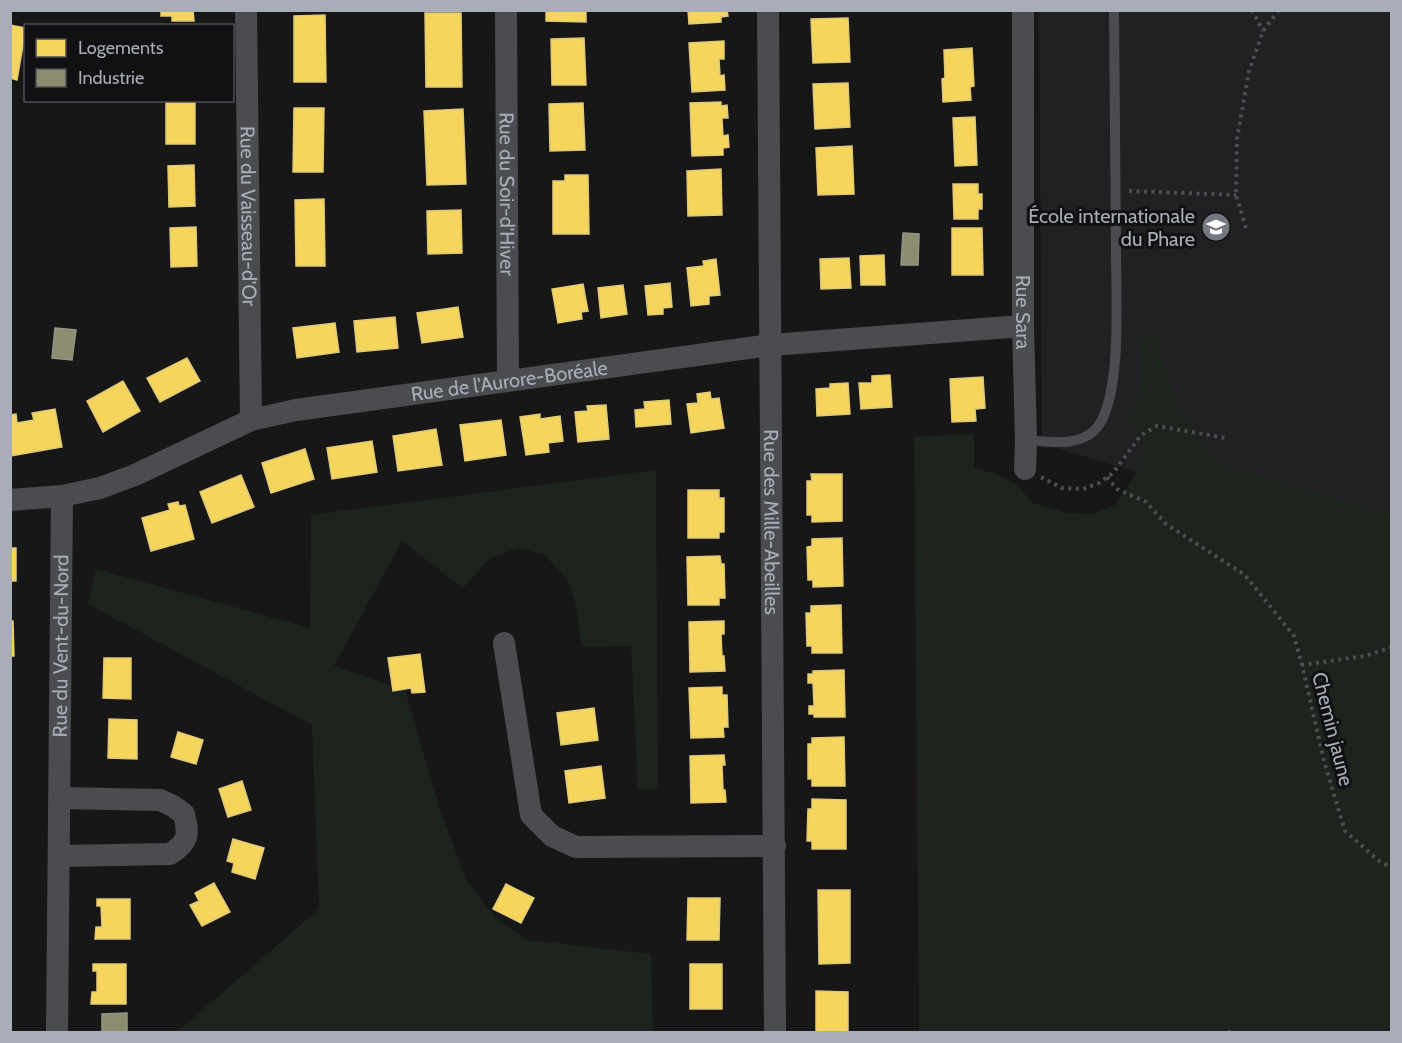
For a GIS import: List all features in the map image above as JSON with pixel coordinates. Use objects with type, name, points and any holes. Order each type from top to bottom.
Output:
[{"type":"street","name":"Rue du Vaisseau-d'Or","points":[[246,10],[251,420]]},
{"type":"street","name":"Rue du Soir-d'Hiver","points":[[506,10],[508,380]]},
{"type":"street","name":"Rue des Mille-Abeilles","points":[[768,10],[775,1032]]},
{"type":"street","name":"Rue Sara","points":[[1023,10],[1025,469]]},
{"type":"street","name":"Rue de l'Aurore-Boréale","points":[[10,500],[62,496],[100,488],[135,475],[251,420],[296,410],[771,345],[1023,326]]},
{"type":"street","name":"Rue du Vent-du-Nord","points":[[57,1032],[62,496]]},
{"type":"street","points":[[504,643],[531,815],[552,836],[576,847],[774,846]]},
{"type":"street","points":[[59,856],[171,854],[182,847],[187,837],[184,814],[160,800],[60,798]]},
{"type":"lane","points":[[1026,440],[1061,443],[1082,439],[1098,426],[1107,406],[1116,354],[1114,10]]},
{"type":"path","points":[[1252,10],[1263,31]]},
{"type":"path","points":[[1246,228],[1236,195],[1239,128],[1249,71],[1263,31],[1278,10]]},
{"type":"path","points":[[1116,191],[1236,195]]},
{"type":"path","points":[[1025,469],[1062,488],[1083,489],[1099,483],[1113,473],[1141,435],[1157,426],[1226,438]]},
{"type":"path","points":[[1107,477],[1117,489],[1146,502],[1166,524],[1245,575],[1294,636],[1302,665]]},
{"type":"path","name":"Chemin jaune","points":[[1392,647],[1365,656],[1302,665],[1324,760],[1345,831],[1377,860],[1392,868]]},
{"type":"shaded area","name":"École internationale du Phare","points":[[1039,11],[1391,11],[1391,540],[1137,472],[1042,444]]},
{"type":"shaded area","points":[[1156,332],[1164,365],[1179,408],[1219,464],[1391,515],[1391,1032],[919,1032],[914,437],[974,434],[974,468],[997,474],[1017,485],[1033,503],[1066,513],[1092,514],[1114,506],[1137,472],[1145,447],[1128,420],[1139,397],[1139,340]]},
{"type":"shaded area","points":[[656,470],[658,789],[638,790],[631,646],[582,647],[575,602],[568,581],[544,554],[518,548],[489,559],[463,588],[402,541],[334,666],[405,690],[439,807],[466,880],[495,917],[527,940],[651,954],[653,1032],[177,1032],[319,909],[312,725],[88,604],[96,569],[310,628],[311,515]]},
{"type":"building: Logements","points":[[161,10],[193,10],[194,21],[172,21],[172,16],[161,16]]},
{"type":"building: Logements","points":[[546,10],[586,10],[586,22],[546,21]]},
{"type":"building: Logements","points":[[688,10],[727,10],[728,16],[721,17],[721,22],[689,24]]},
{"type":"building: Logements","points":[[425,13],[461,13],[462,87],[426,87]]},
{"type":"building: Logements","points":[[325,15],[326,82],[294,82],[294,16]]},
{"type":"building: Logements","points":[[848,18],[850,62],[813,63],[811,19]]},
{"type":"building: Logements","points":[[10,25],[24,28],[24,40],[17,80],[10,78]]},
{"type":"building: Logements","points":[[584,38],[586,85],[552,85],[551,39]]},
{"type":"building: Logements","points":[[724,41],[724,59],[719,59],[720,76],[724,75],[725,90],[692,92],[689,43]]},
{"type":"building: Logements","points":[[972,48],[974,86],[970,87],[971,100],[943,102],[944,50]]},
{"type":"building: Logements","points":[[848,83],[850,127],[815,129],[813,84]]},
{"type":"building: Logements","points":[[166,102],[195,102],[195,144],[166,144]]},
{"type":"building: Logements","points":[[721,102],[721,106],[727,105],[728,118],[722,118],[723,136],[728,135],[729,147],[723,148],[723,155],[692,156],[690,103]]},
{"type":"building: Logements","points":[[583,103],[585,150],[550,151],[549,104]]},
{"type":"building: Logements","points":[[294,108],[324,108],[323,172],[293,172]]},
{"type":"building: Logements","points":[[463,109],[466,184],[427,185],[424,111]]},
{"type":"building: Logements","points":[[975,117],[977,165],[955,166],[953,118]]},
{"type":"building: Logements","points":[[852,146],[854,194],[818,195],[816,148]]},
{"type":"building: Logements","points":[[194,165],[195,206],[169,207],[168,166]]},
{"type":"building: Logements","points":[[721,169],[722,215],[688,216],[687,171]]},
{"type":"building: Logements","points":[[565,175],[588,175],[589,234],[553,234],[553,181],[565,181]]},
{"type":"building: Logements","points":[[953,184],[978,184],[978,194],[982,194],[982,209],[978,209],[978,219],[954,219]]},
{"type":"building: Logements","points":[[324,199],[325,266],[296,266],[295,200]]},
{"type":"building: Logements","points":[[461,210],[462,253],[428,254],[427,211]]},
{"type":"building: Logements","points":[[196,227],[197,266],[171,267],[170,228]]},
{"type":"building: Logements","points":[[952,228],[982,228],[983,275],[952,275]]},
{"type":"building: Logements","points":[[884,255],[885,285],[861,285],[860,256]]},
{"type":"building: Logements","points":[[849,258],[851,288],[821,289],[820,259]]},
{"type":"building: Logements","points":[[716,259],[720,295],[709,296],[709,304],[691,306],[687,268],[704,266],[703,261]]},
{"type":"building: Logements","points":[[670,283],[672,307],[663,308],[663,314],[648,315],[645,286]]},
{"type":"building: Logements","points":[[583,284],[588,311],[581,312],[582,319],[558,323],[552,289]]},
{"type":"building: Logements","points":[[623,285],[627,314],[601,318],[598,288]]},
{"type":"building: Logements","points":[[458,307],[463,337],[422,343],[417,313]]},
{"type":"building: Logements","points":[[395,317],[398,348],[357,352],[354,321]]},
{"type":"building: Logements","points":[[335,323],[339,352],[297,358],[293,328]]},
{"type":"building: Logements","points":[[187,358],[200,381],[160,402],[147,378]]},
{"type":"building: Logements","points":[[890,375],[892,407],[861,409],[859,383],[872,383],[872,376]]},
{"type":"building: Logements","points":[[983,377],[985,408],[975,409],[976,421],[952,422],[950,379]]},
{"type":"building: Logements","points":[[123,381],[140,411],[103,432],[87,401]]},
{"type":"building: Logements","points":[[848,383],[850,414],[817,416],[816,389],[830,388],[830,384]]},
{"type":"building: Logements","points":[[710,392],[711,399],[719,398],[724,428],[691,433],[687,404],[698,403],[697,394]]},
{"type":"building: Logements","points":[[669,400],[671,424],[636,427],[635,410],[645,409],[644,402]]},
{"type":"building: Logements","points":[[606,405],[609,439],[578,442],[575,412],[588,411],[587,406]]},
{"type":"building: Logements","points":[[55,409],[62,447],[10,456],[10,415],[16,414],[17,423],[34,420],[32,413]]},
{"type":"building: Logements","points":[[540,414],[540,419],[560,416],[563,441],[548,443],[549,452],[526,455],[520,417]]},
{"type":"building: Logements","points":[[501,420],[506,455],[465,461],[460,425]]},
{"type":"building: Logements","points":[[436,429],[442,465],[398,471],[393,436]]},
{"type":"building: Logements","points":[[372,441],[377,472],[332,479],[327,448]]},
{"type":"building: Logements","points":[[305,449],[314,479],[271,493],[262,463]]},
{"type":"building: Logements","points":[[811,474],[842,474],[842,521],[812,522],[812,515],[807,515],[807,481],[812,481]]},
{"type":"building: Logements","points":[[241,475],[254,507],[212,523],[200,492]]},
{"type":"building: Logements","points":[[688,490],[719,490],[719,498],[724,498],[724,532],[719,532],[719,538],[688,538]]},
{"type":"building: Logements","points":[[178,502],[179,506],[185,505],[194,539],[151,551],[142,518],[170,510],[168,504]]},
{"type":"building: Logements","points":[[842,538],[843,586],[813,587],[813,580],[808,580],[807,547],[812,546],[812,539]]},
{"type":"building: Logements","points":[[10,548],[16,548],[16,581],[10,581]]},
{"type":"building: Logements","points":[[720,556],[721,564],[724,564],[725,598],[719,598],[719,605],[688,605],[687,557]]},
{"type":"building: Logements","points":[[841,605],[842,653],[812,653],[812,646],[807,646],[806,613],[811,613],[811,606]]},
{"type":"building: Logements","points":[[10,621],[13,621],[14,656],[10,656]]},
{"type":"building: Logements","points":[[724,621],[724,634],[721,634],[725,671],[690,672],[689,622]]},
{"type":"building: Logements","points":[[420,654],[425,692],[412,693],[411,688],[393,691],[388,658]]},
{"type":"building: Logements","points":[[104,658],[131,658],[131,699],[103,698]]},
{"type":"building: Logements","points":[[844,670],[845,717],[814,717],[814,714],[809,714],[809,706],[814,706],[813,683],[808,683],[808,674],[813,674],[813,671]]},
{"type":"building: Logements","points":[[722,687],[722,695],[727,695],[728,727],[723,727],[724,737],[691,738],[689,688]]},
{"type":"building: Logements","points":[[594,708],[598,740],[561,745],[557,713]]},
{"type":"building: Logements","points":[[109,719],[137,720],[137,759],[108,758]]},
{"type":"building: Logements","points":[[178,732],[203,740],[196,764],[171,757]]},
{"type":"building: Logements","points":[[844,737],[845,786],[812,786],[812,779],[808,779],[808,744],[812,744],[812,738]]},
{"type":"building: Logements","points":[[724,755],[723,790],[725,790],[726,802],[691,803],[690,756]]},
{"type":"building: Logements","points":[[601,766],[605,798],[569,803],[565,771]]},
{"type":"building: Logements","points":[[242,781],[251,810],[228,817],[219,789]]},
{"type":"building: Logements","points":[[812,799],[846,800],[846,849],[812,849],[812,841],[807,841],[808,809],[812,809]]},
{"type":"building: Logements","points":[[233,839],[264,848],[255,879],[232,872],[234,863],[227,861]]},
{"type":"building: Logements","points":[[214,883],[230,912],[202,926],[190,905],[199,901],[195,893]]},
{"type":"building: Logements","points":[[506,884],[534,898],[521,923],[493,909]]},
{"type":"building: Logements","points":[[818,890],[850,890],[850,963],[819,964]]},
{"type":"building: Logements","points":[[688,898],[720,898],[719,940],[687,940]]},
{"type":"building: Logements","points":[[97,899],[130,899],[130,939],[95,939],[96,927],[102,927],[101,906],[97,906]]},
{"type":"building: Logements","points":[[93,964],[126,964],[126,1004],[91,1004],[92,992],[97,992],[97,971],[93,971]]},
{"type":"building: Logements","points":[[690,964],[722,964],[722,1009],[690,1009]]},
{"type":"building: Logements","points":[[816,991],[848,992],[848,1032],[816,1032]]},
{"type":"building: Industrie","points":[[903,233],[919,234],[918,265],[901,265]]},
{"type":"building: Industrie","points":[[55,328],[76,330],[72,360],[52,358]]},
{"type":"building: Industrie","points":[[127,1013],[127,1032],[102,1032],[102,1014]]},
{"type":"place","name":"École internationale du Phare","points":[[1216,227]]}]
